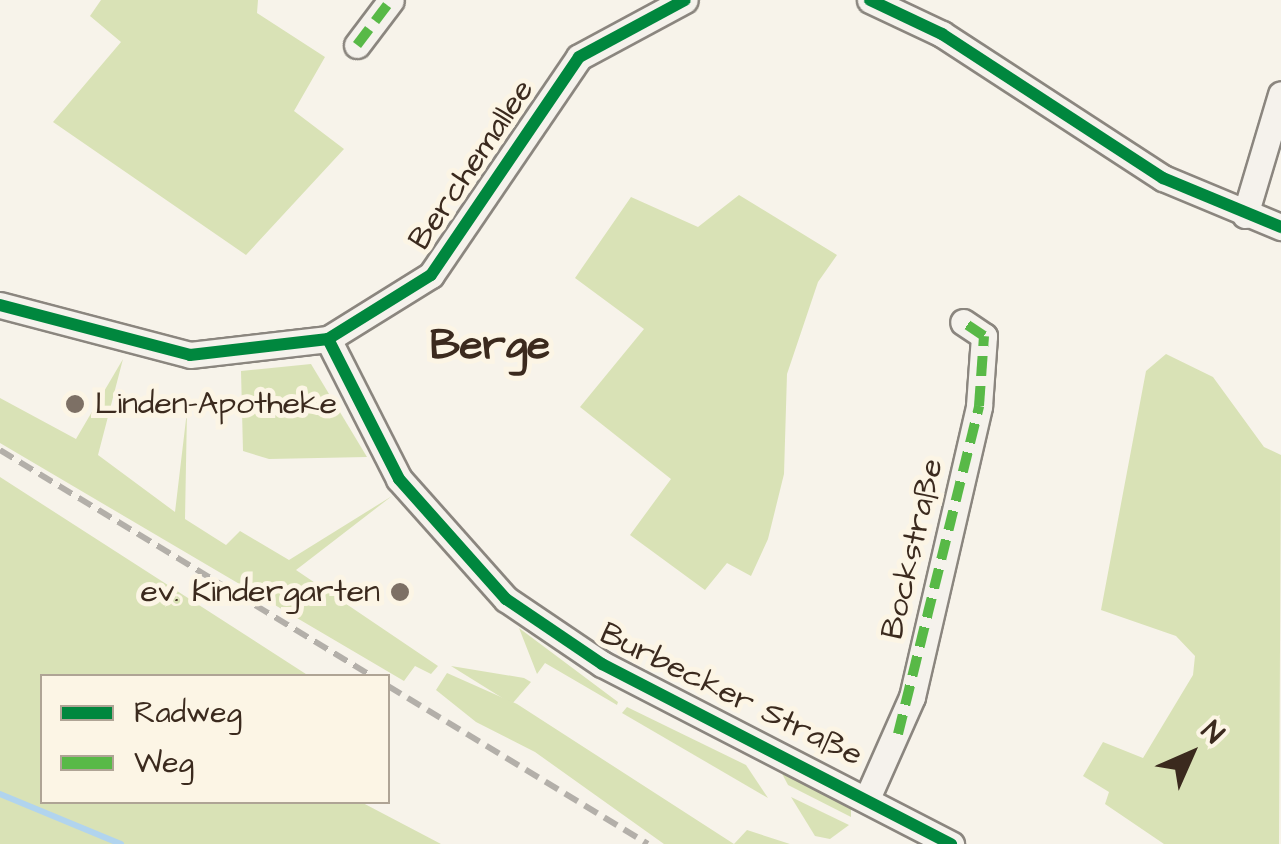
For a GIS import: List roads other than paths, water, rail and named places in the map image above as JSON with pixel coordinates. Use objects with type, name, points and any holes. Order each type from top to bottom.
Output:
[{"type":"street","points":[[357,45],[391,0]]},
{"type":"street","name":"Berchemallee","points":[[0,305],[190,355],[328,339],[431,275],[579,57],[685,0]]},
{"type":"street","points":[[870,0],[942,34],[1148,169],[1281,227]]},
{"type":"street","points":[[1246,215],[1281,94]]},
{"type":"street","name":"Bockstraße","points":[[868,794],[912,697],[979,406],[984,336],[963,322]]},
{"type":"street","name":"Burbecker Straße","points":[[328,339],[379,450],[491,586],[639,684],[868,794],[951,844]]},
{"type":"waterway","points":[[0,794],[121,844]]},
{"type":"railway","points":[[0,450],[369,674]]},
{"type":"railway","points":[[390,687],[648,844]]},
{"type":"place","name":"Linden-Apotheke","points":[[75,404]]},
{"type":"place","name":"ev. Kindergarten","points":[[400,592]]},
{"type":"district","name":"Berge","points":[[490,346]]}]
